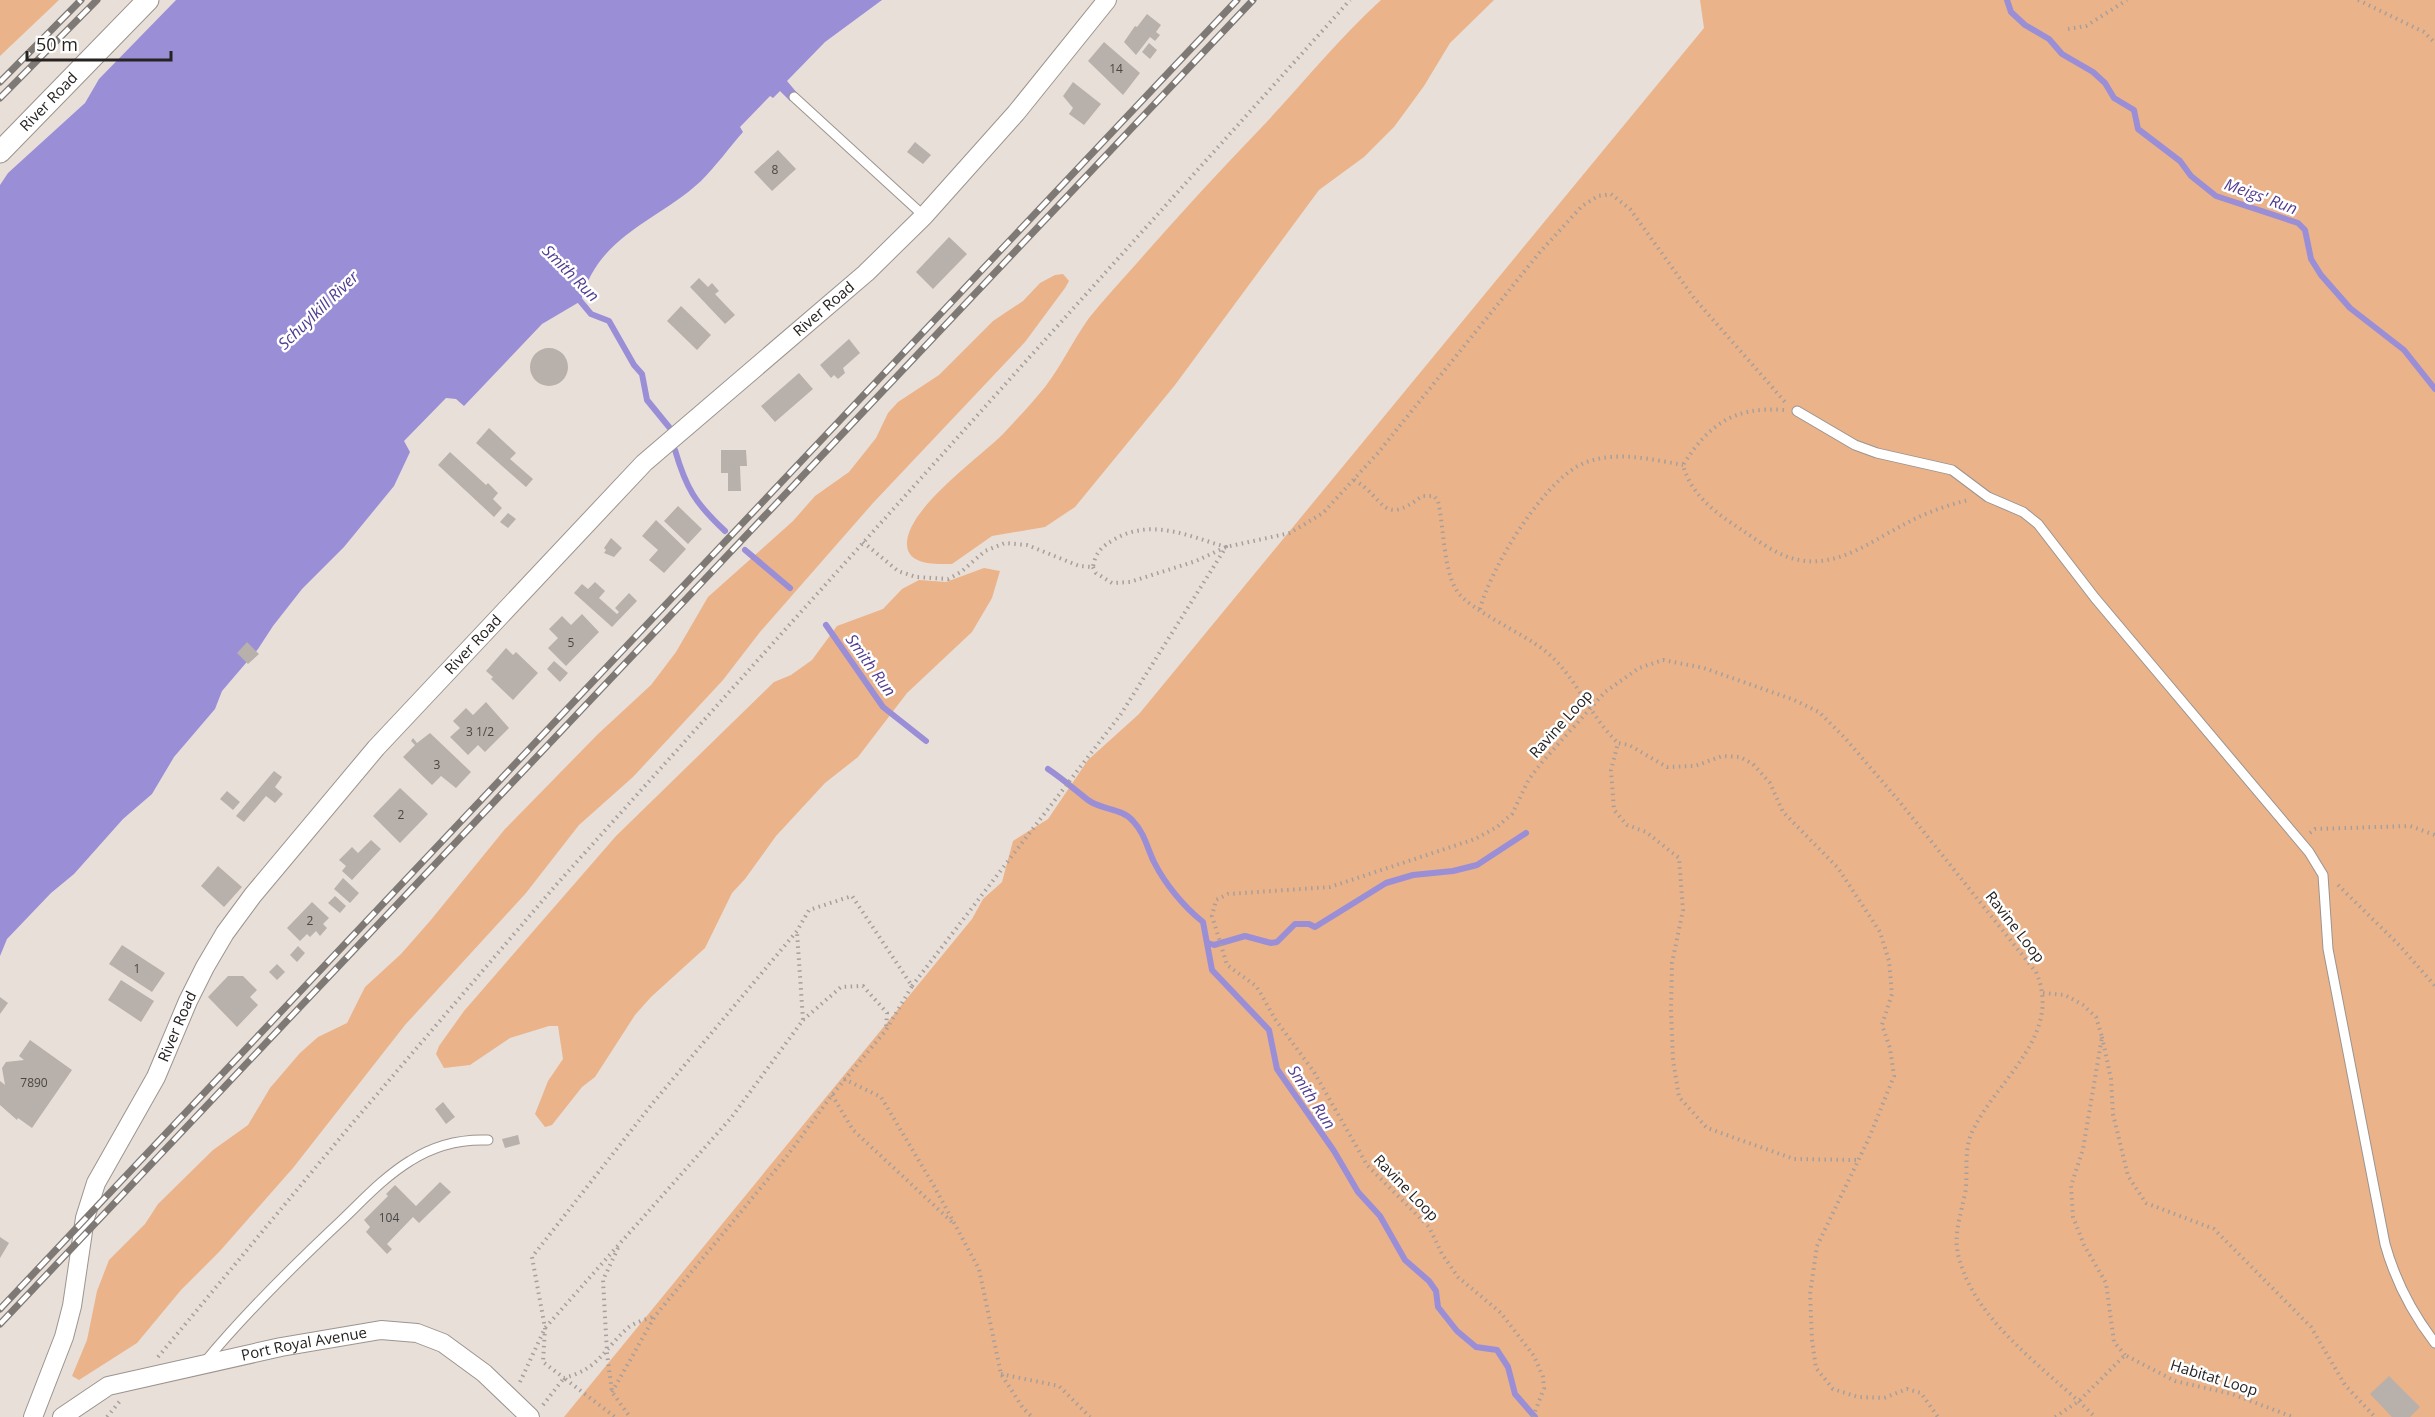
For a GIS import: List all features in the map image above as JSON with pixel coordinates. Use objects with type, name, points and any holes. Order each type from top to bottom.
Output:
[{"type":"street","name":"River Road","points":[[0,152],[148,0]]},
{"type":"street","name":"River Road","points":[[33,1417],[60,1348],[72,1306],[85,1218],[92,1191],[156,1077],[188,1001],[225,933],[376,748],[644,463],[859,279],[924,216],[1016,113],[1107,0]]},
{"type":"street","name":"Port Royal Avenue","points":[[62,1417],[98,1391],[202,1364],[364,1332],[405,1331],[434,1338],[456,1351],[512,1400],[535,1413]]},
{"type":"lane","points":[[794,97],[924,216]]},
{"type":"lane","points":[[1797,411],[1855,445],[1877,453],[1952,470],[1988,497],[2023,512],[2050,537],[2095,598],[2300,841],[2323,875],[2328,949],[2385,1244],[2393,1271],[2408,1301],[2435,1343]]},
{"type":"lane","points":[[202,1364],[237,1323],[292,1267],[391,1174],[427,1152],[453,1143],[488,1140]]},
{"type":"path","points":[[139,1380],[459,997],[863,542],[1350,0]]},
{"type":"path","points":[[2068,30],[2086,26],[2127,0]]},
{"type":"path","points":[[2358,0],[2424,32],[2435,43]]},
{"type":"path","points":[[1226,547],[1178,531],[1143,529],[1106,544],[1096,554],[1093,567],[1096,573],[1112,583],[1130,582],[1196,561],[1226,547],[1275,538],[1301,527],[1331,506],[1540,252],[1582,206],[1598,196],[1611,194],[1630,208],[1694,298],[1761,378],[1797,411]]},
{"type":"path","points":[[1797,411],[1773,409],[1728,417],[1699,439],[1683,465],[1687,480],[1695,494],[1732,524],[1773,550],[1799,560],[1821,562],[1841,557],[1940,508],[1988,497]]},
{"type":"path","points":[[1480,609],[1486,586],[1527,518],[1552,489],[1578,466],[1607,458],[1639,457],[1683,465]]},
{"type":"path","points":[[1354,480],[1370,491],[1375,500],[1387,509],[1399,509],[1412,505],[1422,496],[1434,496],[1440,510],[1453,583],[1462,598],[1543,649],[1557,661],[1605,732],[1618,743],[1629,745],[1667,767],[1695,766],[1722,756],[1740,757],[1753,764],[1770,783],[1783,812],[1838,868],[1881,932],[1889,961],[1892,994],[1882,1025],[1890,1048],[1894,1076],[1869,1138],[1856,1160],[1817,1246],[1810,1294],[1812,1340],[1816,1368],[1833,1389],[1858,1397],[1884,1398],[1907,1389],[1921,1393],[1938,1417]]},
{"type":"path","points":[[863,542],[898,571],[916,577],[948,579],[961,572],[985,551],[1005,543],[1027,545],[1079,566],[1093,567]]},
{"type":"path","points":[[612,1392],[655,1316],[787,1156],[831,1095],[886,1030],[912,986],[1121,714],[1226,547]]},
{"type":"path","name":"Ravine Loop","points":[[1533,1417],[1539,1407],[1544,1388],[1543,1377],[1534,1356],[1501,1313],[1458,1277],[1442,1254],[1429,1227],[1367,1165],[1306,1060],[1275,1019],[1256,986],[1232,970],[1222,951],[1213,908],[1221,896],[1236,892],[1286,892],[1330,887],[1465,843],[1497,827],[1512,814],[1529,779],[1589,707],[1605,692],[1639,668],[1663,660],[1704,668],[1819,712],[1845,738],[1899,801],[2030,962],[2043,993],[2043,1017],[2036,1034],[1974,1128],[1967,1146],[1966,1187],[1955,1233],[1958,1257],[1977,1296],[2024,1351],[2095,1417]]},
{"type":"path","points":[[1618,743],[1611,770],[1614,810],[1627,825],[1646,832],[1678,858],[1683,910],[1672,963],[1671,1010],[1672,1060],[1679,1097],[1707,1128],[1794,1159],[1856,1160]]},
{"type":"path","points":[[2300,841],[2315,829],[2410,826],[2435,835]]},
{"type":"path","points":[[2323,875],[2350,894],[2435,986]]},
{"type":"path","points":[[615,1417],[543,1362],[546,1328],[531,1257],[652,1104],[797,931],[809,910],[852,896],[912,986]]},
{"type":"path","points":[[797,931],[803,1020]]},
{"type":"path","points":[[512,1400],[546,1328],[731,1118],[803,1020],[841,987],[864,986],[887,1013],[886,1030]]},
{"type":"path","points":[[2043,993],[2065,995],[2083,1005],[2096,1017],[2111,1080],[2113,1114],[2128,1176],[2146,1203],[2214,1229],[2311,1327],[2345,1384],[2375,1417]]},
{"type":"path","points":[[2055,1417],[2079,1401],[2125,1355],[2114,1342],[2106,1283],[2084,1245],[2073,1217],[2071,1186],[2083,1149],[2102,1037]]},
{"type":"path","points":[[844,1079],[881,1097],[956,1227],[979,1269],[1001,1374],[1023,1408],[1032,1417]]},
{"type":"path","points":[[831,1095],[852,1130],[956,1227]]},
{"type":"path","points":[[619,1244],[603,1280],[607,1353],[612,1392],[630,1417]]},
{"type":"path","points":[[535,1413],[564,1378],[584,1373],[607,1353],[630,1326],[655,1316]]},
{"type":"path","name":"Habitat Loop","points":[[2125,1355],[2175,1381],[2232,1394],[2293,1417]]},
{"type":"path","points":[[1001,1374],[1059,1386],[1090,1417]]},
{"type":"shaded area","points":[[0,0],[59,0],[0,56]]},
{"type":"shaded area","points":[[1381,0],[1494,0],[1450,43],[1424,86],[1394,127],[1364,157],[1319,190],[1175,385],[1075,507],[1045,527],[992,536],[952,564],[925,562],[912,557],[907,545],[910,531],[930,501],[1003,434],[1024,411],[1051,379],[1083,326],[1107,297],[1334,47]]},
{"type":"shaded area","points":[[1700,0],[2435,0],[2435,1417],[564,1417],[972,919],[983,899],[1002,882],[1013,841],[1048,819],[1088,760],[1139,714],[1704,28]]},
{"type":"shaded area","points":[[1063,274],[1069,281],[1025,342],[873,503],[760,632],[723,680],[633,777],[579,825],[526,893],[405,1025],[293,1168],[220,1251],[181,1290],[137,1343],[79,1380],[72,1376],[87,1340],[97,1291],[109,1260],[145,1224],[158,1204],[213,1150],[248,1125],[270,1088],[300,1053],[318,1037],[347,1023],[365,987],[401,954],[505,829],[598,734],[651,685],[676,652],[708,597],[793,521],[815,496],[849,472],[876,438],[888,413],[898,402],[939,375],[993,321],[1023,301],[1040,283],[1055,275]]},
{"type":"shaded area","points":[[984,568],[1000,571],[992,598],[972,632],[907,693],[858,757],[825,783],[776,836],[732,893],[705,948],[651,997],[635,1015],[595,1077],[582,1087],[552,1125],[545,1127],[535,1114],[548,1081],[563,1059],[558,1026],[549,1026],[510,1038],[470,1065],[444,1068],[436,1054],[439,1046],[464,1011],[616,836],[774,682],[791,675],[812,660],[837,626],[883,609],[902,589],[919,580],[946,582]]},
{"type":"water","name":"Schuylkill River","points":[[176,0],[882,0],[825,42],[787,81],[798,94],[790,101],[780,91],[773,98],[770,96],[740,127],[743,132],[701,181],[615,245],[601,260],[589,279],[581,301],[542,324],[464,406],[456,399],[446,398],[404,441],[410,452],[394,486],[344,547],[302,589],[258,649],[222,691],[215,709],[174,757],[152,794],[123,819],[74,874],[51,893],[7,939],[0,956],[0,185],[8,173],[85,103],[99,79]]},
{"type":"building","points":[[1147,14],[1161,25],[1156,32],[1160,35],[1155,41],[1150,37],[1136,55],[1124,42]]},
{"type":"building","points":[[1104,42],[1140,73],[1123,95],[1088,61]]},
{"type":"building","points":[[1149,43],[1157,50],[1150,59],[1142,52]]},
{"type":"building","points":[[1073,82],[1101,104],[1084,125],[1069,114],[1073,108],[1063,96]]},
{"type":"building","points":[[915,142],[931,155],[923,164],[907,152]]},
{"type":"building","points":[[778,150],[796,169],[772,191],[754,172]]},
{"type":"building","points":[[949,237],[967,254],[933,289],[916,272]]},
{"type":"building","points":[[699,278],[708,287],[712,283],[719,291],[715,294],[735,315],[725,324],[690,287]]},
{"type":"building","points":[[681,306],[711,335],[697,350],[667,321]]},
{"type":"building","points":[[849,339],[860,353],[843,368],[845,373],[838,379],[834,375],[831,378],[820,365]]},
{"type":"building","points":[[549,348],[562,354],[568,367],[562,380],[549,386],[536,380],[530,367],[536,354]]},
{"type":"building","points":[[799,373],[813,389],[775,422],[761,406]]},
{"type":"building","points":[[489,428],[516,453],[510,459],[533,479],[526,487],[476,443]]},
{"type":"building","points":[[721,450],[746,450],[747,466],[740,466],[741,491],[728,491],[728,473],[721,473]]},
{"type":"building","points":[[450,452],[498,493],[493,499],[502,508],[494,517],[438,465]]},
{"type":"building","points":[[678,506],[702,529],[688,544],[664,521]]},
{"type":"building","points":[[508,513],[516,519],[508,528],[500,522]]},
{"type":"building","points":[[656,520],[686,549],[664,573],[649,560],[658,550],[642,536]]},
{"type":"building","points":[[611,538],[622,548],[614,557],[604,553],[606,550],[604,548]]},
{"type":"building","points":[[595,582],[605,591],[599,598],[617,614],[619,612],[615,608],[629,593],[637,601],[612,627],[574,593],[582,584],[588,589]]},
{"type":"building","points":[[582,614],[599,632],[566,666],[548,648],[558,638],[549,629],[562,616],[571,625]]},
{"type":"building","points":[[247,642],[259,654],[248,664],[237,653]]},
{"type":"building","points":[[506,648],[513,655],[516,652],[538,673],[513,700],[486,671]]},
{"type":"building","points":[[554,661],[568,673],[560,682],[547,669]]},
{"type":"building","points":[[486,702],[509,728],[485,752],[478,745],[468,755],[450,737],[460,728],[453,721],[466,708],[473,715]]},
{"type":"building","points":[[430,733],[471,772],[456,788],[441,776],[432,785],[403,757],[415,745],[411,741],[413,738],[417,743]]},
{"type":"building","points":[[274,771],[282,777],[275,787],[283,794],[275,803],[266,796],[244,822],[236,816]]},
{"type":"building","points":[[400,788],[428,814],[400,843],[373,816]]},
{"type":"building","points":[[227,791],[240,802],[233,810],[220,799]]},
{"type":"building","points":[[371,840],[381,849],[352,880],[342,871],[346,866],[339,860],[352,847],[358,853]]},
{"type":"building","points":[[218,866],[242,887],[224,907],[201,886]]},
{"type":"building","points":[[343,878],[359,893],[350,903],[334,889]]},
{"type":"building","points":[[335,896],[346,906],[340,913],[328,903]]},
{"type":"building","points":[[312,902],[329,918],[323,924],[327,928],[320,936],[316,931],[310,937],[307,934],[300,941],[287,928]]},
{"type":"building","points":[[122,945],[165,973],[152,992],[109,964]]},
{"type":"building","points":[[298,946],[305,953],[297,962],[290,955]]},
{"type":"building","points":[[277,964],[285,972],[277,980],[269,972]]},
{"type":"building","points":[[228,976],[243,976],[257,990],[250,997],[258,1005],[237,1027],[208,997]]},
{"type":"building","points":[[121,980],[154,1001],[141,1022],[108,1000]]},
{"type":"building","points":[[0,997],[8,1003],[0,1014]]},
{"type":"building","points":[[30,1040],[72,1070],[32,1128],[18,1118],[17,1120],[0,1105],[0,1081],[5,1085],[2,1068],[6,1062],[24,1060],[19,1056]]},
{"type":"building","points":[[443,1102],[455,1117],[446,1124],[435,1109]]},
{"type":"building","points":[[518,1135],[520,1144],[505,1148],[502,1139]]},
{"type":"building","points":[[440,1182],[451,1192],[419,1223],[413,1217],[387,1244],[392,1249],[387,1254],[366,1232],[370,1227],[364,1220],[388,1196],[386,1194],[395,1185],[416,1206]]},
{"type":"building","points":[[0,1237],[9,1243],[0,1258]]},
{"type":"building","points":[[2389,1376],[2420,1407],[2410,1417],[2392,1417],[2370,1394]]},
{"type":"waterway","name":"Meigs' Run","points":[[2007,0],[2011,12],[2025,25],[2049,39],[2062,54],[2093,72],[2105,83],[2114,98],[2134,110],[2138,129],[2180,161],[2191,176],[2216,196],[2298,223],[2305,230],[2311,259],[2321,275],[2350,308],[2404,350],[2435,389]]},
{"type":"waterway","name":"Smith Run","points":[[576,296],[591,314],[609,321],[634,365],[642,374],[647,400],[669,427]]},
{"type":"waterway","name":"Smith Run","points":[[675,450],[683,475],[693,494],[706,512],[725,531]]},
{"type":"waterway","name":"Smith Run","points":[[745,550],[790,588]]},
{"type":"waterway","name":"Smith Run","points":[[826,625],[883,707],[926,741]]},
{"type":"waterway","name":"Smith Run","points":[[1048,769],[1088,800],[1123,814],[1137,826],[1169,887],[1203,922],[1212,970],[1269,1030],[1277,1069],[1334,1151],[1358,1192],[1380,1216],[1405,1260],[1429,1281],[1436,1291],[1438,1307],[1457,1331],[1476,1347],[1497,1350],[1508,1367],[1515,1394],[1535,1417]]},
{"type":"waterway","points":[[1208,943],[1214,945],[1245,936],[1271,943],[1277,942],[1295,924],[1309,924],[1315,927],[1386,883],[1413,875],[1453,871],[1477,865],[1526,833]]},
{"type":"railway","points":[[0,82],[81,0]]},
{"type":"railway","points":[[0,98],[97,0]]},
{"type":"railway","points":[[0,1309],[1237,0]]},
{"type":"railway","points":[[0,1324],[1253,0]]}]
